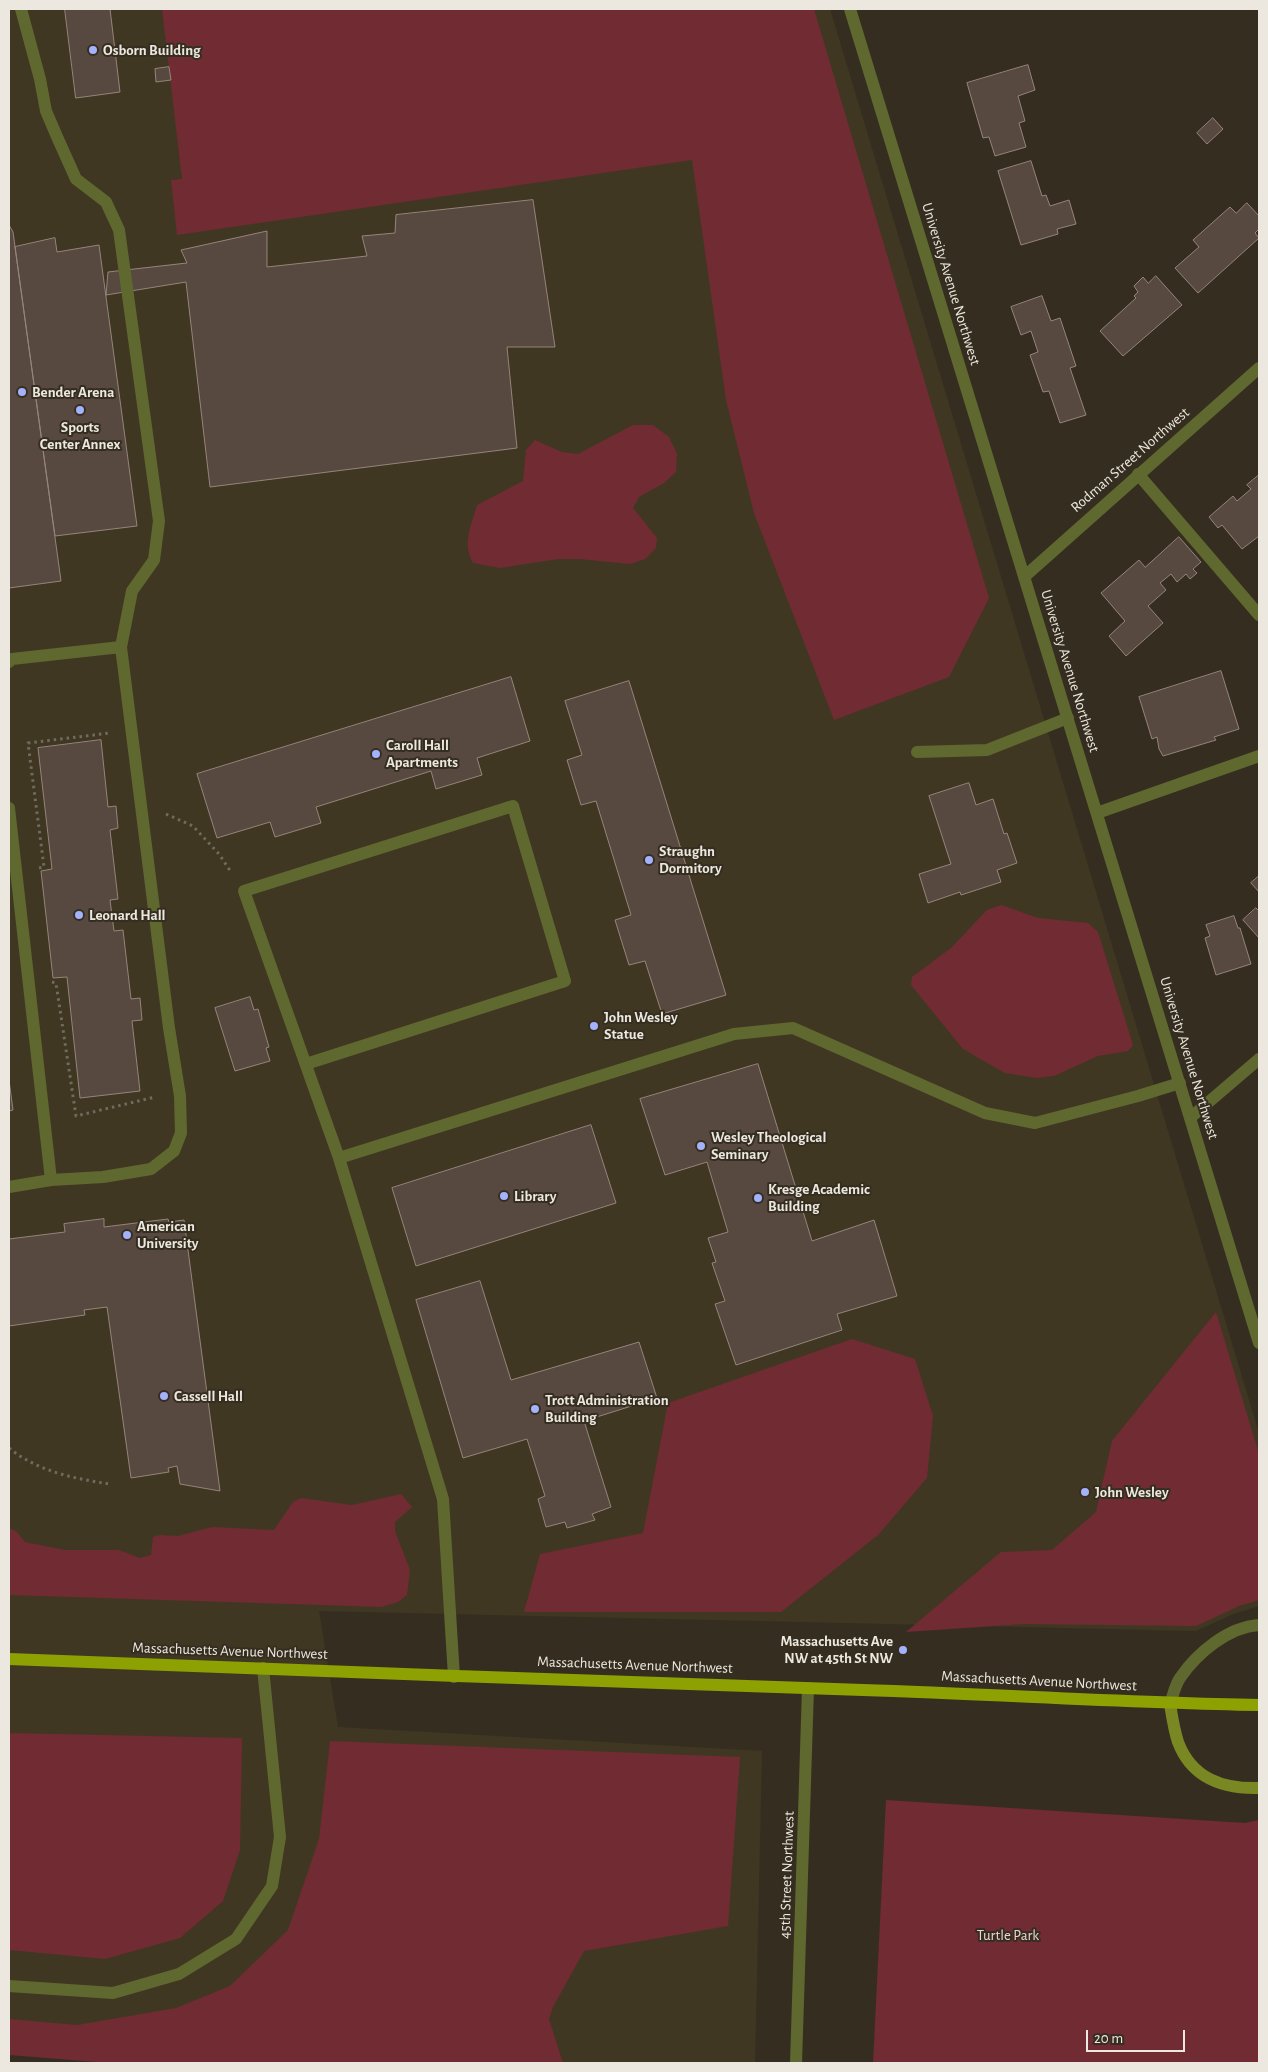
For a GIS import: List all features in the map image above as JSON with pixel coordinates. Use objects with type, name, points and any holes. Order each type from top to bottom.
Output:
[{"type":"main road","name":"Massachusetts Avenue Northwest","points":[[9,1659],[454,1677],[524,1677],[808,1688],[1170,1704],[1259,1705]]},
{"type":"street","points":[[9,1187],[51,1180],[103,1177],[151,1169],[174,1151],[181,1133],[180,1096],[121,647],[132,591],[154,560],[159,521],[119,230],[106,202],[76,179],[46,112],[40,79],[21,9]]},
{"type":"street","name":"University Avenue Northwest","points":[[850,9],[1259,1342]]},
{"type":"street","name":"Rodman Street Northwest","points":[[1024,577],[1259,368]]},
{"type":"street","points":[[1138,474],[1259,615]]},
{"type":"street","points":[[9,662],[12,659],[121,647]]},
{"type":"street","points":[[917,752],[987,750],[1068,718]]},
{"type":"street","points":[[1097,813],[1259,756]]},
{"type":"street","points":[[306,1064],[565,981],[513,806],[244,891],[339,1158],[443,1500],[454,1677]]},
{"type":"street","points":[[9,808],[51,1180]]},
{"type":"street","points":[[339,1158],[734,1034],[793,1028],[985,1113],[1035,1123],[1180,1083]]},
{"type":"street","points":[[1190,1118],[1259,1059]]},
{"type":"street","points":[[1259,1625],[1235,1630],[1205,1650],[1179,1679],[1170,1704],[1178,1741],[1192,1765],[1211,1780],[1221,1784],[1241,1788],[1259,1788]]},
{"type":"street","points":[[9,1986],[113,1993],[179,1974],[236,1939],[272,1886],[280,1837],[263,1668]]},
{"type":"street","name":"45th Street Northwest","points":[[796,2063],[808,1688]]},
{"type":"path","points":[[36,869],[44,867],[28,743],[111,733],[112,742]]},
{"type":"path","points":[[141,802],[193,826],[220,854],[244,891]]},
{"type":"path","points":[[50,981],[56,983],[76,1116],[155,1099],[154,1089]]},
{"type":"path","points":[[9,1448],[39,1466],[79,1480],[110,1484]]},
{"type":"shaded area","points":[[9,9],[830,9],[1259,1433],[1259,1606],[1233,1614],[1196,1631],[319,1611],[338,1727],[762,1751],[755,2063],[472,2063],[9,2028]]},
{"type":"green space","points":[[162,9],[814,9],[989,598],[949,677],[834,720],[754,513],[726,400],[692,160],[177,235],[171,180],[182,179]]},
{"type":"green space","points":[[633,425],[653,425],[669,437],[677,454],[676,472],[664,483],[639,497],[633,508],[657,538],[656,548],[645,559],[630,564],[558,559],[500,568],[473,563],[468,548],[468,541],[477,505],[523,481],[526,450],[535,440],[562,452],[578,454]]},
{"type":"green space","points":[[1001,905],[1038,918],[1088,923],[1098,932],[1133,1045],[1128,1051],[1098,1056],[1054,1076],[1037,1078],[1005,1073],[963,1049],[911,985],[912,977],[951,948],[987,910]]},
{"type":"green space","points":[[1216,1312],[1259,1454],[1259,1600],[1239,1606],[1196,1626],[1024,1624],[906,1632],[1001,1552],[1052,1550],[1096,1512],[1112,1441]]},
{"type":"green space","points":[[852,1339],[915,1359],[933,1416],[927,1478],[878,1535],[781,1612],[524,1612],[540,1554],[643,1533],[668,1403]]},
{"type":"green space","points":[[401,1494],[412,1507],[395,1522],[395,1531],[410,1570],[407,1595],[398,1602],[381,1607],[9,1595],[9,1528],[16,1531],[25,1542],[65,1550],[119,1550],[140,1558],[151,1555],[153,1537],[160,1535],[178,1536],[212,1527],[274,1530],[293,1502],[301,1498],[352,1505]]},
{"type":"green space","points":[[9,1733],[242,1738],[240,1850],[223,1901],[180,1938],[105,1959],[9,1950]]},
{"type":"green space","points":[[330,1741],[740,1757],[728,1926],[584,1951],[553,2007],[549,2019],[563,2063],[109,2063],[9,2055],[9,2019],[77,2025],[176,2008],[230,1986],[288,1930],[319,1839]]},
{"type":"green space","name":"Turtle Park","points":[[886,1800],[1245,1823],[1259,1820],[1259,2063],[873,2063]]},
{"type":"building","name":"Osborn Building","points":[[65,9],[110,9],[120,92],[76,98]]},
{"type":"building","points":[[1028,65],[1035,90],[1018,96],[1025,121],[1019,123],[1026,147],[995,156],[989,137],[983,138],[967,83]]},
{"type":"building","points":[[169,67],[171,80],[156,82],[155,69]]},
{"type":"building","points":[[1213,118],[1223,129],[1207,144],[1197,133]]},
{"type":"building","points":[[1031,161],[1042,196],[1046,195],[1050,206],[1069,200],[1076,224],[1057,229],[1058,234],[1021,245],[998,171]]},
{"type":"building","points":[[533,200],[555,347],[507,347],[517,448],[210,487],[186,282],[106,295],[108,272],[187,263],[181,250],[267,231],[267,267],[367,256],[362,236],[395,233],[396,215]]},
{"type":"building","points":[[1247,203],[1259,216],[1259,229],[1255,233],[1259,238],[1198,293],[1175,268],[1199,247],[1193,240],[1230,207],[1236,213]]},
{"type":"building","name":"Bender Arena","points":[[9,225],[13,232],[61,581],[9,588]]},
{"type":"building","name":"Sports Center Annex","points":[[55,238],[57,252],[99,245],[137,526],[55,536],[15,247]]},
{"type":"building","points":[[1156,276],[1182,305],[1123,356],[1100,331],[1136,298],[1134,296],[1138,292],[1134,286],[1143,277],[1148,283]]},
{"type":"building","points":[[1042,296],[1051,321],[1060,318],[1076,366],[1070,368],[1086,415],[1060,423],[1049,391],[1043,392],[1030,355],[1038,352],[1031,331],[1021,335],[1011,307]]},
{"type":"building","points":[[1259,475],[1259,536],[1242,549],[1222,525],[1218,528],[1209,517],[1233,496],[1237,501],[1251,489],[1247,485]]},
{"type":"building","points":[[1179,537],[1201,562],[1193,569],[1197,573],[1190,579],[1186,574],[1177,582],[1171,574],[1160,583],[1166,590],[1148,606],[1163,623],[1126,656],[1109,636],[1125,621],[1101,593],[1139,560],[1145,567]]},
{"type":"building","points":[[1221,671],[1239,729],[1214,737],[1216,740],[1163,756],[1159,749],[1157,737],[1152,739],[1139,697]]},
{"type":"building","name":"Caroll Hall Apartments","points":[[511,677],[530,741],[477,758],[482,775],[436,789],[431,771],[316,807],[321,823],[275,837],[270,822],[217,838],[197,774]]},
{"type":"building","name":"Straughn Dormitory","points":[[629,681],[726,995],[662,1014],[645,961],[629,965],[615,920],[631,915],[596,801],[581,805],[567,760],[582,755],[565,701]]},
{"type":"building","name":"Leonard Hall","points":[[101,740],[108,807],[116,806],[118,828],[110,830],[118,899],[110,900],[114,931],[123,930],[131,999],[140,998],[142,1020],[132,1021],[140,1091],[80,1098],[67,977],[53,978],[41,871],[52,869],[38,748]]},
{"type":"building","points":[[969,783],[976,805],[993,799],[1004,834],[1007,833],[1017,863],[997,870],[1001,882],[961,895],[960,892],[928,903],[919,874],[951,864],[929,796]]},
{"type":"building","points":[[1259,876],[1259,892],[1251,883]]},
{"type":"building","points":[[1256,908],[1259,911],[1259,938],[1243,920]]},
{"type":"building","points":[[1234,916],[1238,928],[1240,928],[1251,964],[1216,975],[1205,938],[1210,936],[1206,925]]},
{"type":"building","points":[[250,997],[254,1010],[258,1009],[269,1047],[266,1048],[270,1061],[235,1071],[215,1008]]},
{"type":"building","name":"Kresge Academic Building","points":[[758,1064],[812,1241],[874,1220],[897,1296],[837,1314],[842,1330],[736,1365],[715,1304],[725,1301],[712,1263],[716,1262],[708,1238],[728,1232],[707,1162],[665,1175],[640,1099]]},
{"type":"building","points":[[9,1080],[13,1110],[9,1111]]},
{"type":"building","name":"Library","points":[[591,1125],[616,1203],[416,1266],[392,1188]]},
{"type":"building","name":"Cassell Hall","points":[[104,1219],[104,1227],[168,1219],[169,1222],[184,1220],[220,1491],[180,1484],[177,1466],[168,1468],[169,1472],[131,1478],[107,1307],[84,1310],[85,1315],[9,1326],[9,1239],[65,1232],[64,1224]]},
{"type":"building","name":"Trott Administration Building","points":[[480,1281],[511,1380],[639,1342],[657,1398],[584,1421],[611,1507],[592,1514],[595,1520],[567,1528],[565,1522],[546,1527],[538,1499],[545,1496],[527,1439],[463,1458],[416,1300]]},
{"type":"place","name":"Osborn Building","points":[[93,50]]},
{"type":"place","name":"Bender Arena","points":[[22,392]]},
{"type":"place","name":"Sports Center Annex","points":[[80,410]]},
{"type":"place","name":"Caroll Hall Apartments","points":[[376,754]]},
{"type":"place","name":"Straughn Dormitory","points":[[649,860]]},
{"type":"place","name":"Leonard Hall","points":[[79,915]]},
{"type":"place","name":"John Wesley Statue","points":[[594,1026]]},
{"type":"place","name":"Wesley Theological Seminary","points":[[701,1146]]},
{"type":"place","name":"Library","points":[[504,1196]]},
{"type":"place","name":"Kresge Academic Building","points":[[758,1198]]},
{"type":"place","name":"American University","points":[[127,1235]]},
{"type":"place","name":"Cassell Hall","points":[[164,1396]]},
{"type":"place","name":"Trott Administration Building","points":[[535,1409]]},
{"type":"place","name":"John Wesley","points":[[1085,1492]]},
{"type":"place","name":"Massachusetts Ave NW at 45th St NW","points":[[903,1650]]}]
